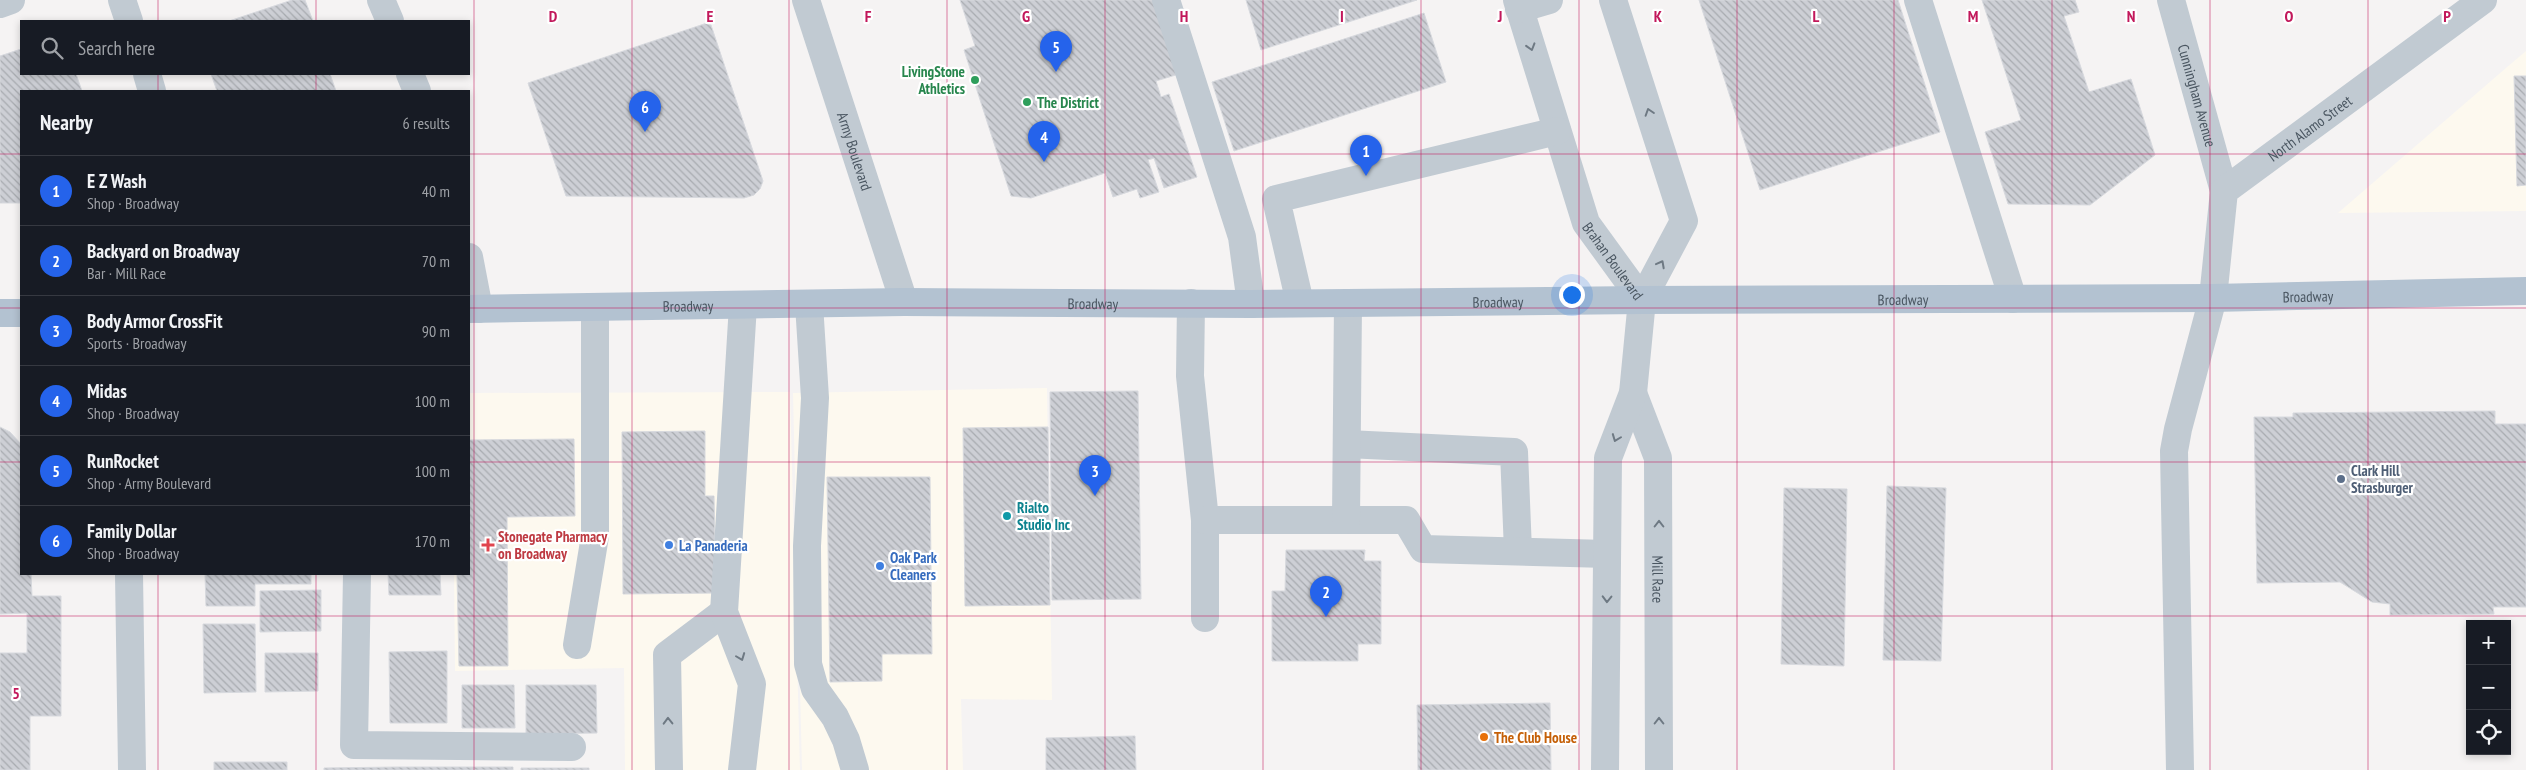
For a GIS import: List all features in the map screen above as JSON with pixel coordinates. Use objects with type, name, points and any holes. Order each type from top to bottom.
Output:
[{"type":"main road","name":"Broadway","points":[[474,309],[904,302],[1251,304],[1642,300],[2213,298],[2526,291]]},
{"type":"main road","points":[[0,313],[20,313]]},
{"type":"street","points":[[0,4],[11,0]]},
{"type":"street","points":[[122,0],[129,20]]},
{"type":"street","points":[[381,0],[390,20]]},
{"type":"street","name":"Army Boulevard","points":[[806,0],[904,302]]},
{"type":"street","points":[[1166,0],[1242,237],[1251,304]]},
{"type":"street","points":[[1518,4],[1549,0]]},
{"type":"street","name":"Brahan Boulevard","points":[[1518,4],[1586,223],[1642,300],[1684,221],[1613,0]]},
{"type":"street","points":[[1918,0],[2013,298]]},
{"type":"street","name":"Cunningham Avenue","points":[[2171,0],[2224,191]]},
{"type":"street","name":"North Alamo Street","points":[[2224,191],[2483,0]]},
{"type":"street","points":[[147,75],[152,90]]},
{"type":"street","points":[[410,75],[417,90]]},
{"type":"street","points":[[1300,303],[1276,199],[1557,131]]},
{"type":"street","points":[[2180,770],[2174,451],[2178,428],[2213,298],[2224,191]]},
{"type":"street","points":[[470,267],[474,309]]},
{"type":"street","name":"Mill Race","points":[[1605,770],[1608,458],[1633,393],[1642,300]]},
{"type":"street","points":[[1346,520],[1348,302]]},
{"type":"street","points":[[1191,303],[1190,376],[1205,520],[1205,618]]},
{"type":"street","points":[[809,304],[815,398],[807,546],[808,664],[814,689],[835,717],[846,740],[854,770]]},
{"type":"street","points":[[742,770],[752,684],[724,612],[743,305]]},
{"type":"street","points":[[577,645],[595,536],[595,308]]},
{"type":"street","name":"Mill Race","points":[[1633,393],[1658,458],[1659,770]]},
{"type":"street","points":[[1346,444],[1514,452],[1518,551]]},
{"type":"street","points":[[1205,520],[1406,520],[1424,549],[1608,554]]},
{"type":"street","points":[[129,575],[132,770]]},
{"type":"street","points":[[358,575],[354,745],[572,747]]},
{"type":"street","points":[[669,770],[667,655],[724,612]]},
{"type":"shaded area","points":[[2526,51],[2526,211],[2338,213],[2506,68]]},
{"type":"shaded area","points":[[1047,388],[1052,700],[961,699],[963,770],[802,770],[793,393]]},
{"type":"shaded area","points":[[790,392],[800,770],[625,770],[624,668],[455,671],[454,575],[470,575],[470,393]]},
{"type":"building","points":[[292,0],[305,0],[313,20],[232,20]]},
{"type":"building","points":[[960,0],[1154,0],[1179,74],[1156,81],[1161,97],[1169,94],[1197,177],[1164,188],[1154,158],[1148,160],[1159,192],[1140,198],[1137,189],[1113,197],[1105,173],[1031,198],[1011,196],[964,50],[975,46]]},
{"type":"building","points":[[1246,0],[1417,0],[1261,50]]},
{"type":"building","points":[[1699,0],[1898,0],[1940,132],[1760,190]]},
{"type":"building","points":[[1982,0],[2075,0],[2079,12],[2064,16],[2089,92],[2131,79],[2155,155],[2090,205],[2008,204],[1985,132],[2021,120]]},
{"type":"building","points":[[1424,13],[1446,82],[1234,151],[1212,82]]},
{"type":"building","points":[[710,22],[763,181],[760,189],[754,195],[744,198],[566,196],[528,83]]},
{"type":"building","points":[[20,49],[20,75],[76,75],[82,90],[20,90],[20,203],[0,203],[0,56]]},
{"type":"building","points":[[211,75],[330,75],[336,90],[217,90]]},
{"type":"building","points":[[2514,76],[2526,76],[2526,185],[2517,186]]},
{"type":"building","points":[[1138,391],[1141,599],[1052,600],[1050,392]]},
{"type":"building","points":[[2495,411],[2495,424],[2526,424],[2526,607],[2493,607],[2494,614],[2390,615],[2390,604],[2372,602],[2340,582],[2257,583],[2254,417],[2293,417],[2293,413]]},
{"type":"building","points":[[0,427],[10,432],[20,443],[20,575],[31,575],[32,596],[61,596],[61,716],[30,716],[30,770],[0,770],[0,653],[27,653],[27,613],[0,614]]},
{"type":"building","name":"Rialto Studio Inc","points":[[1048,427],[1050,605],[965,606],[963,428]]},
{"type":"building","name":"La Panaderia","points":[[705,431],[705,496],[714,496],[716,593],[623,594],[622,432]]},
{"type":"building","name":"Stonegate Pharmacy on Broadway","points":[[574,439],[575,516],[507,517],[508,666],[459,666],[457,575],[470,575],[470,440]]},
{"type":"building","name":"Oak Park Cleaners","points":[[827,477],[930,477],[932,654],[882,654],[882,681],[830,682]]},
{"type":"building","points":[[1887,486],[1946,488],[1941,661],[1883,660]]},
{"type":"building","points":[[1784,488],[1847,489],[1844,666],[1781,664]]},
{"type":"building","points":[[1286,550],[1365,550],[1364,561],[1381,561],[1381,644],[1358,644],[1358,661],[1272,661],[1272,591],[1285,591]]},
{"type":"building","points":[[205,575],[311,575],[311,584],[255,584],[255,606],[206,606]]},
{"type":"building","points":[[388,575],[440,575],[441,595],[389,595]]},
{"type":"building","points":[[321,590],[321,631],[260,632],[260,591]]},
{"type":"building","points":[[203,624],[255,624],[256,692],[204,693]]},
{"type":"building","points":[[447,651],[447,723],[390,723],[389,652]]},
{"type":"building","points":[[265,653],[318,653],[318,691],[265,692]]},
{"type":"building","points":[[462,685],[514,685],[515,728],[462,728]]},
{"type":"building","points":[[526,685],[596,685],[597,733],[526,734]]},
{"type":"building","name":"The Club House","points":[[1550,703],[1551,770],[1418,770],[1417,705]]},
{"type":"building","points":[[1135,736],[1136,770],[1046,770],[1046,738]]},
{"type":"building","points":[[214,762],[287,762],[287,770],[214,770]]},
{"type":"building","points":[[513,767],[513,770],[324,770],[324,768]]},
{"type":"building","points":[[521,768],[589,768],[589,770],[521,770]]},
{"type":"place","name":"RunRocket","points":[[1056,72]]},
{"type":"place","name":"LivingStone Athletics","points":[[975,80]]},
{"type":"place","name":"The District","points":[[1027,102]]},
{"type":"place","name":"Family Dollar","points":[[645,132]]},
{"type":"place","name":"Midas","points":[[1044,162]]},
{"type":"place","name":"E Z Wash","points":[[1366,176]]},
{"type":"place","name":"Clark Hill Strasburger","points":[[2341,479]]},
{"type":"place","name":"Body Armor CrossFit","points":[[1095,496]]},
{"type":"place","name":"Rialto Studio Inc","points":[[1007,516]]},
{"type":"place","name":"Stonegate Pharmacy on Broadway","points":[[488,545]]},
{"type":"place","name":"La Panaderia","points":[[669,545]]},
{"type":"place","name":"Oak Park Cleaners","points":[[880,566]]},
{"type":"place","name":"Backyard on Broadway","points":[[1326,617]]},
{"type":"place","name":"The Club House","points":[[1484,737]]}]
